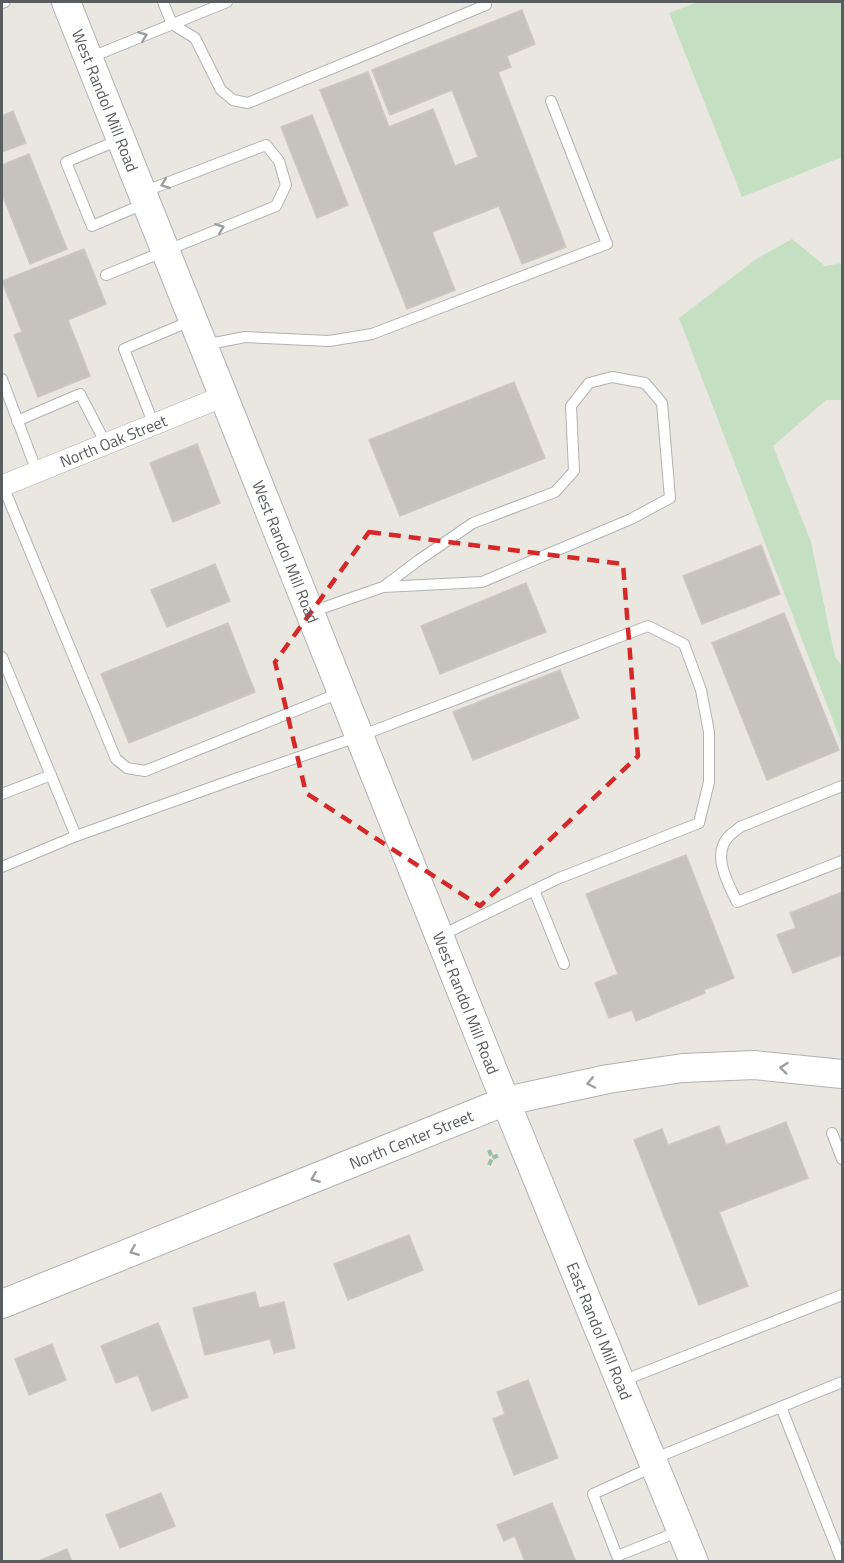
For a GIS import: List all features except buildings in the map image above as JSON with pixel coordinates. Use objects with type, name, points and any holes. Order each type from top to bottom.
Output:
[{"type":"main road","name":"West Randol Mill Road","points":[[66,2],[506,1101]]},
{"type":"main road","name":"North Center Street","points":[[2,1304],[506,1101],[608,1079],[683,1068],[754,1065],[843,1074]]},
{"type":"main road","name":"East Randol Mill Road","points":[[506,1101],[694,1562]]},
{"type":"street","name":"North Oak Street","points":[[2,486],[224,396]]},
{"type":"lane","points":[[163,2],[172,24],[195,38],[221,90],[233,100],[248,103],[486,5]]},
{"type":"lane","points":[[89,58],[227,2]]},
{"type":"lane","points":[[154,425],[124,348],[199,333],[328,341],[372,334],[607,244],[551,101]]},
{"type":"lane","points":[[106,275],[276,206],[286,185],[279,161],[266,145],[145,198],[92,226],[66,162],[121,139]]},
{"type":"lane","points":[[310,612],[383,587],[482,582],[631,519],[670,498],[662,403],[645,383],[612,377],[589,383],[571,406],[574,471],[555,492],[473,523],[383,587]]},
{"type":"lane","points":[[2,380],[37,472]]},
{"type":"lane","points":[[17,421],[80,394],[106,444]]},
{"type":"lane","points":[[2,486],[116,759],[127,768],[145,771],[342,692]]},
{"type":"lane","points":[[2,867],[76,836],[360,736],[648,626],[684,644],[701,690],[709,732],[709,782],[699,823],[557,879],[440,936]]},
{"type":"lane","points":[[2,657],[76,836]]},
{"type":"lane","points":[[2,795],[51,775]]},
{"type":"lane","points":[[843,786],[740,827],[728,837],[722,850],[721,864],[737,902],[843,861]]},
{"type":"lane","points":[[534,890],[564,964]]},
{"type":"lane","points":[[832,1133],[843,1159]]},
{"type":"lane","points":[[620,1381],[843,1295]]},
{"type":"lane","points":[[682,1531],[616,1559],[593,1494],[654,1463],[781,1407],[842,1384]]},
{"type":"lane","points":[[781,1407],[841,1559],[843,1558]]},
{"type":"path","points":[[489,1150],[492,1158],[489,1165]]},
{"type":"path","points":[[492,1158],[503,1154]]},
{"type":"highlighted area","points":[[369,532],[623,564],[638,756],[480,906],[306,793],[275,662]]},
{"type":"green space","points":[[698,2],[842,2],[842,157],[742,197],[669,13]]},
{"type":"green space","points":[[792,239],[825,266],[842,263],[842,400],[826,400],[773,446],[811,542],[835,657],[842,666],[842,744],[679,318],[758,258]]}]
